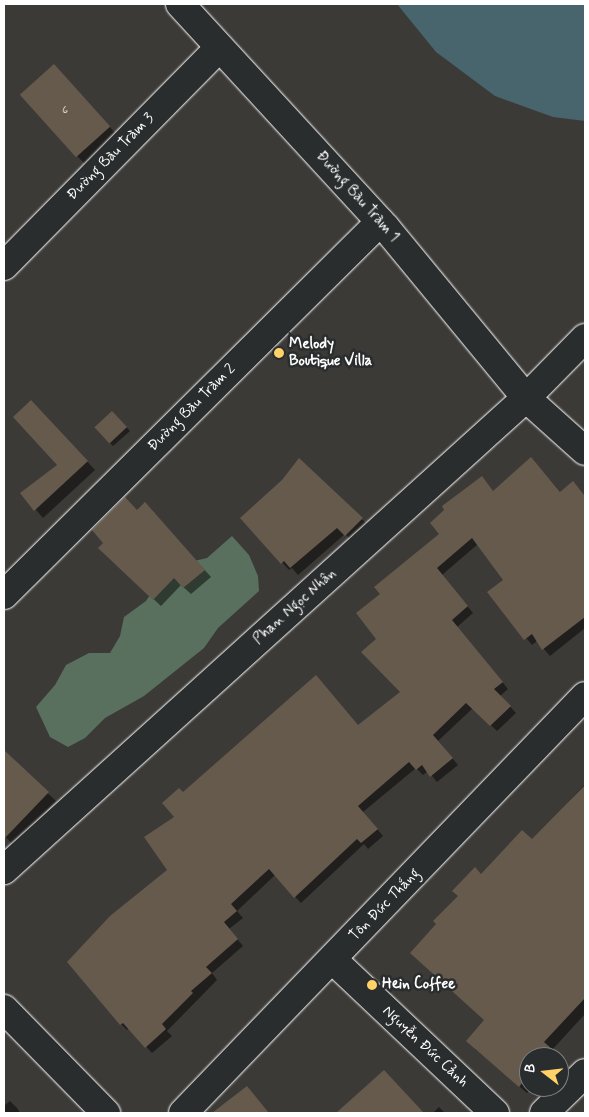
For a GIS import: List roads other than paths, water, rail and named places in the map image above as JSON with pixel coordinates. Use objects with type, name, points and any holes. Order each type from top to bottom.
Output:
[{"type":"street","name":"Đường Bàu Tràm 1","points":[[180,4],[380,222],[526,398]]},
{"type":"street","name":"Đường Bàu Tràm 3","points":[[4,266],[219,48]]},
{"type":"street","name":"Đường Bàu Tràm 2","points":[[7,584],[380,222]]},
{"type":"street","name":"Phan Ngọc Nhân","points":[[4,870],[526,398],[585,338]]},
{"type":"street","points":[[526,398],[585,451]]},
{"type":"street","name":"Tôn Đức Thắng","points":[[184,1113],[585,696]]},
{"type":"street","name":"Nguyễn Đức Cảnh","points":[[333,960],[495,1113]]},
{"type":"street","points":[[4,1009],[106,1113]]},
{"type":"street","points":[[544,1113],[585,1073]]},
{"type":"water","points":[[397,4],[585,4],[585,121],[553,117],[495,96],[436,52]]},
{"type":"place","name":"Melody Boutique Villa","points":[[279,353]]},
{"type":"place","name":"Hein Coffee","points":[[372,985]]}]
